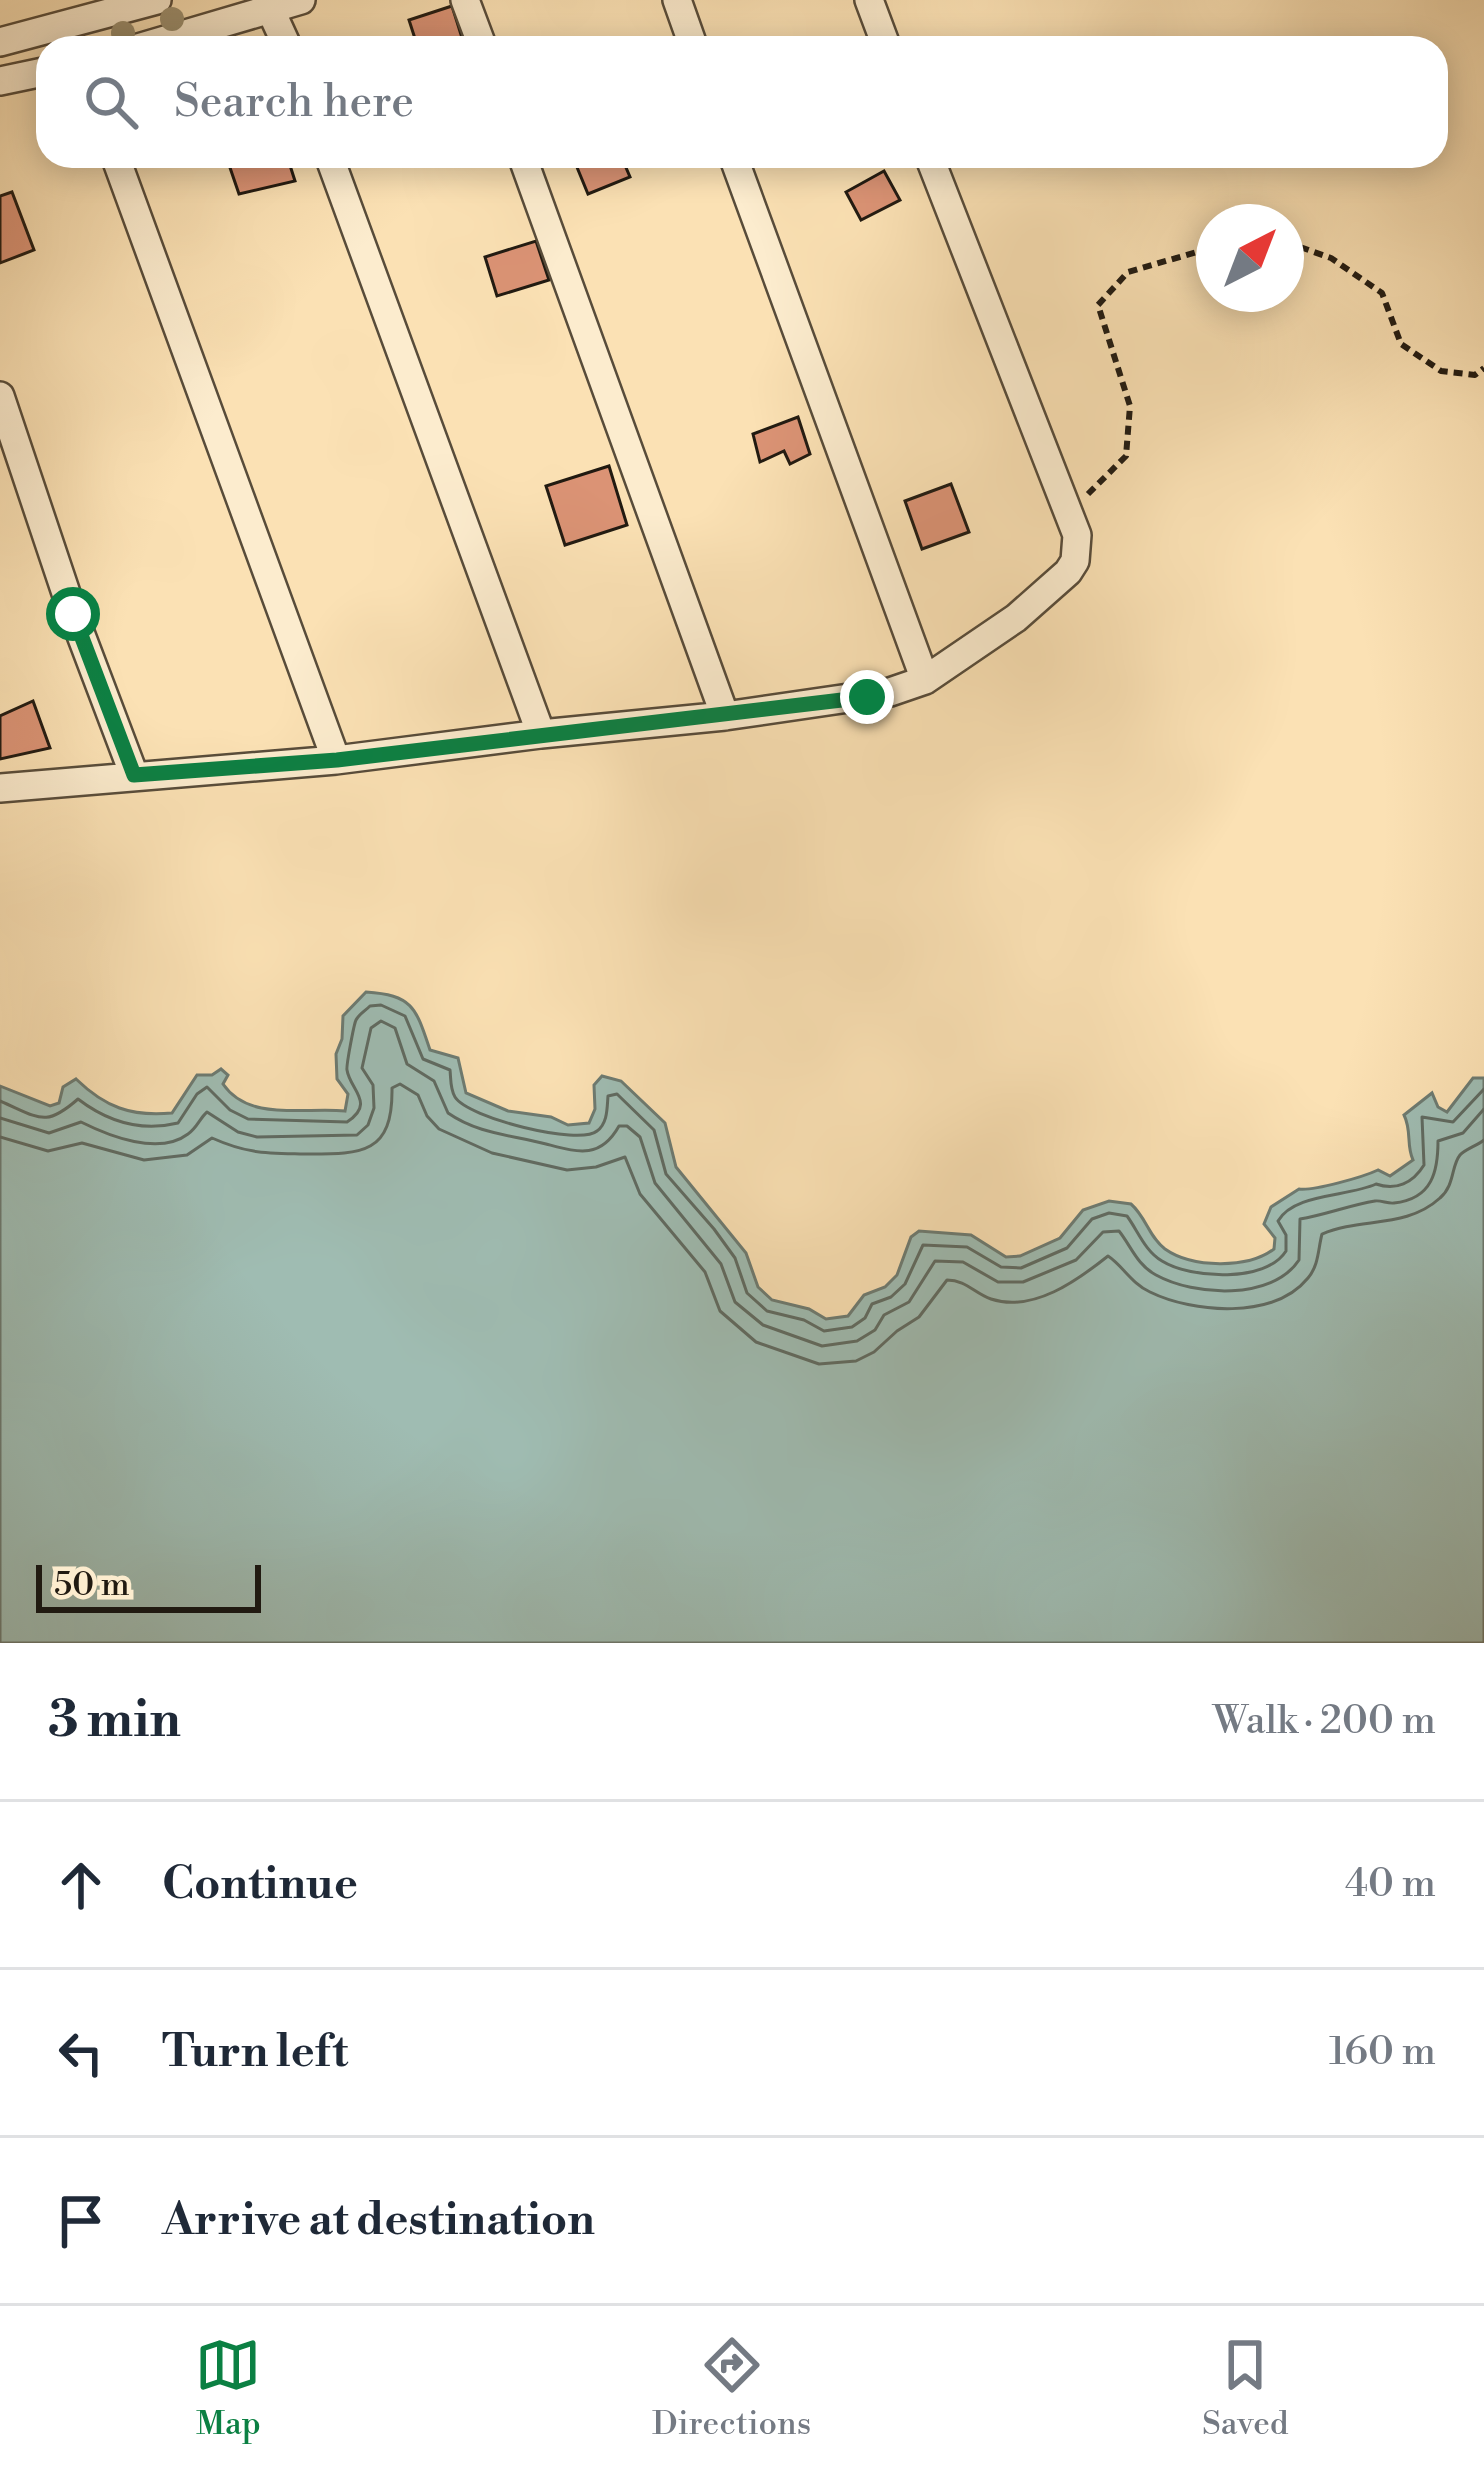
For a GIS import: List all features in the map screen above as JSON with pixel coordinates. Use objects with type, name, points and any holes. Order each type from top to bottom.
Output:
[{"type":"street","points":[[0,42],[157,0]]},
{"type":"street","points":[[175,36],[302,0]]},
{"type":"street","points":[[465,0],[478,36]]},
{"type":"street","points":[[676,0],[690,36]]},
{"type":"street","points":[[869,0],[882,36]]},
{"type":"street","points":[[268,6],[283,36]]},
{"type":"street","points":[[0,81],[36,74]]},
{"type":"street","points":[[119,168],[337,760]]},
{"type":"street","points":[[333,168],[541,734]]},
{"type":"street","points":[[526,168],[725,716]]},
{"type":"street","points":[[738,168],[925,680]]},
{"type":"street","points":[[0,788],[337,760],[725,716],[867,697],[925,680],[1016,618],[1068,572],[1078,547],[934,168]]},
{"type":"street","points":[[0,396],[73,614],[134,775]]},
{"type":"path","points":[[1304,248],[1331,258],[1382,293],[1401,344],[1442,371],[1475,374],[1484,368]]},
{"type":"path","points":[[1069,514],[1126,457],[1130,406],[1097,305],[1128,272],[1196,252]]},
{"type":"water","points":[[366,992],[394,996],[410,1006],[430,1050],[458,1058],[466,1093],[508,1111],[551,1117],[568,1125],[589,1123],[595,1109],[594,1085],[602,1076],[621,1081],[665,1123],[676,1167],[746,1253],[758,1287],[772,1300],[809,1309],[826,1319],[848,1316],[864,1295],[885,1287],[897,1275],[911,1237],[919,1231],[971,1235],[1006,1257],[1020,1256],[1060,1238],[1083,1210],[1109,1201],[1131,1204],[1165,1249],[1190,1260],[1220,1264],[1263,1256],[1274,1249],[1275,1238],[1264,1224],[1271,1207],[1299,1189],[1378,1170],[1390,1176],[1413,1160],[1404,1115],[1432,1093],[1438,1107],[1447,1112],[1473,1078],[1484,1078],[1484,1643],[0,1643],[0,1086],[50,1106],[59,1103],[63,1087],[76,1079],[120,1108],[172,1113],[197,1075],[212,1075],[221,1069],[228,1075],[223,1084],[247,1104],[278,1110],[345,1111],[348,1094],[337,1079],[336,1054],[343,1016]]},
{"type":"building","points":[[452,6],[461,36],[414,36],[409,20]]},
{"type":"building","points":[[230,168],[291,168],[295,181],[239,194]]},
{"type":"building","points":[[577,168],[626,168],[630,177],[588,194]]},
{"type":"building","points":[[884,171],[900,200],[861,220],[846,192]]},
{"type":"building","points":[[12,192],[34,250],[0,263],[0,196]]},
{"type":"building","points":[[536,241],[549,280],[497,296],[485,257]]},
{"type":"building","points":[[798,417],[810,454],[790,464],[784,451],[760,462],[753,434]]},
{"type":"building","points":[[609,466],[627,525],[565,545],[546,486]]},
{"type":"building","points":[[951,484],[969,532],[922,549],[905,501]]},
{"type":"building","points":[[33,701],[50,748],[0,759],[0,716]]},
{"type":"route","points":[[73,614],[134,775],[337,760],[867,697]]}]
